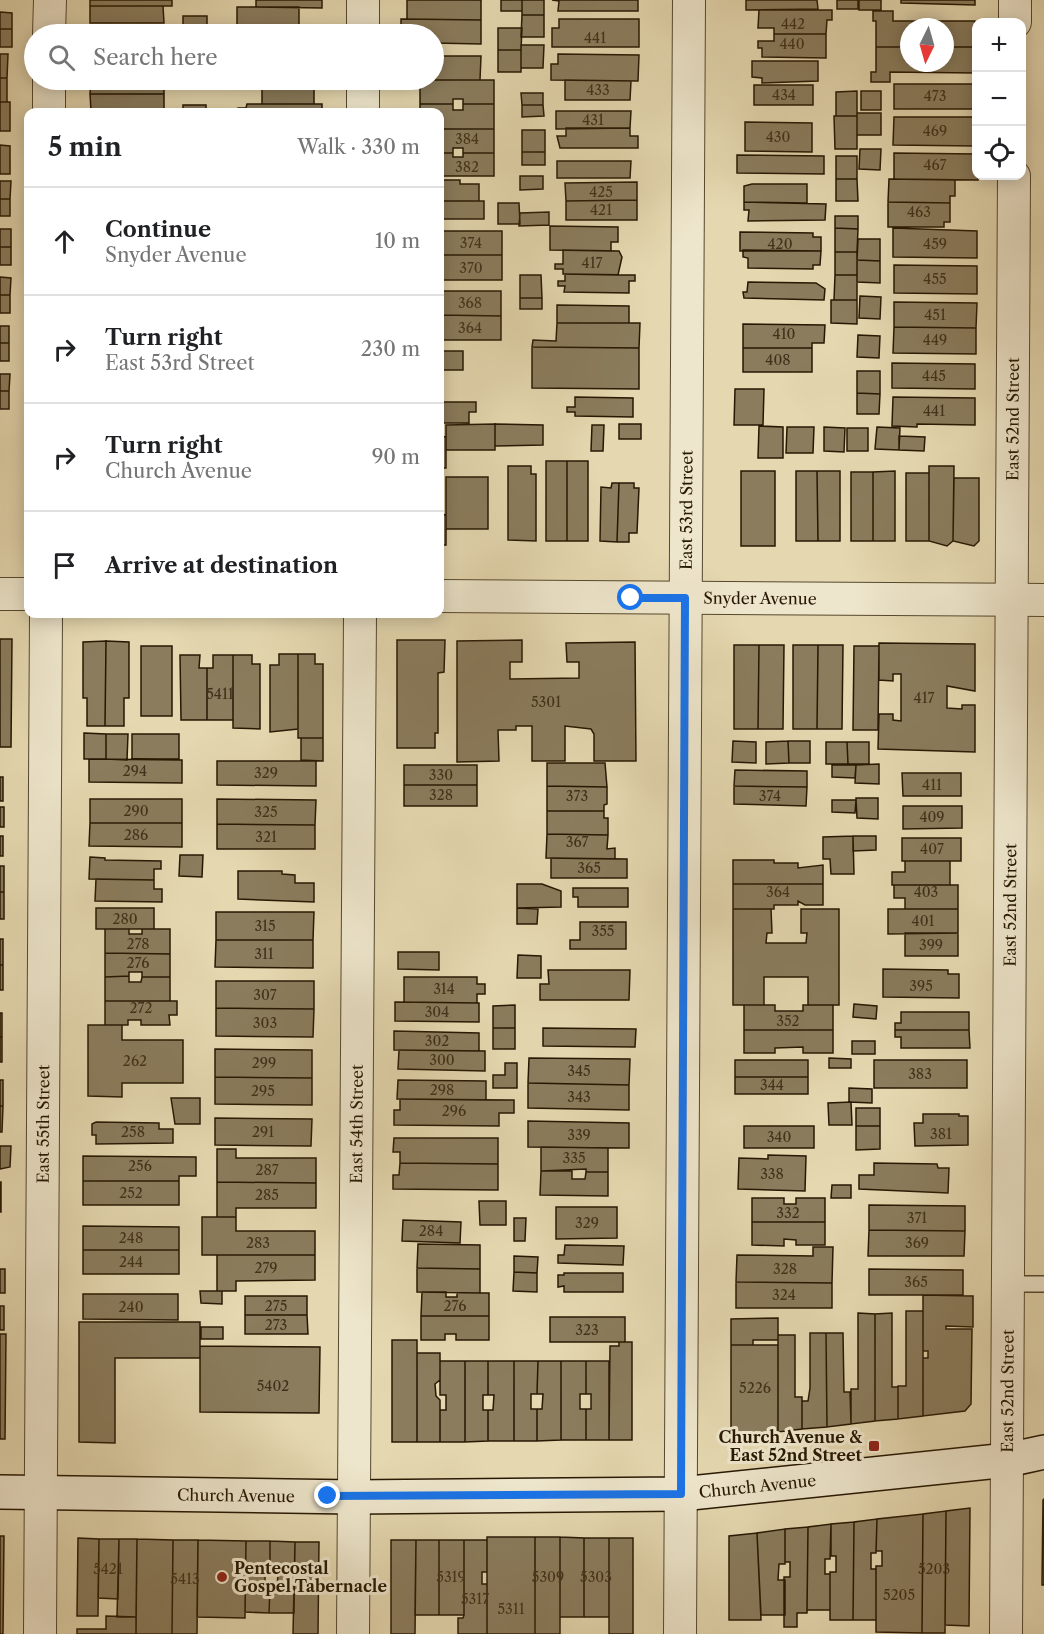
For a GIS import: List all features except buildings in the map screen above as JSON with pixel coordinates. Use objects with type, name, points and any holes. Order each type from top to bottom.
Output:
[{"type":"main road","name":"Church Avenue","points":[[0,1492],[354,1497],[681,1494],[1008,1460],[1044,1452]]},
{"type":"street","points":[[50,0],[50,24]]},
{"type":"street","points":[[363,0],[363,24]]},
{"type":"street","name":"East 53rd Street","points":[[680,1634],[689,0]]},
{"type":"street","points":[[1015,0],[1015,18]]},
{"type":"street","points":[[49,90],[49,108]]},
{"type":"street","points":[[363,90],[363,108]]},
{"type":"street","name":"East 52nd Street","points":[[1006,1634],[1014,180]]},
{"type":"street","points":[[0,594],[24,594]]},
{"type":"street","name":"Snyder Avenue","points":[[444,596],[1044,600]]},
{"type":"street","name":"East 55th Street","points":[[40,1634],[46,618]]},
{"type":"street","name":"East 54th Street","points":[[353,1634],[360,618]]},
{"type":"lane","points":[[1007,1284],[1044,1284]]},
{"type":"place","name":"Church Avenue & East 52nd Street","points":[[874,1446]]},
{"type":"place","name":"Pentecostal Gospel Tabernacle","points":[[222,1577]]},
{"type":"route","points":[[328,1496],[681,1494],[685,598],[631,598]]}]
